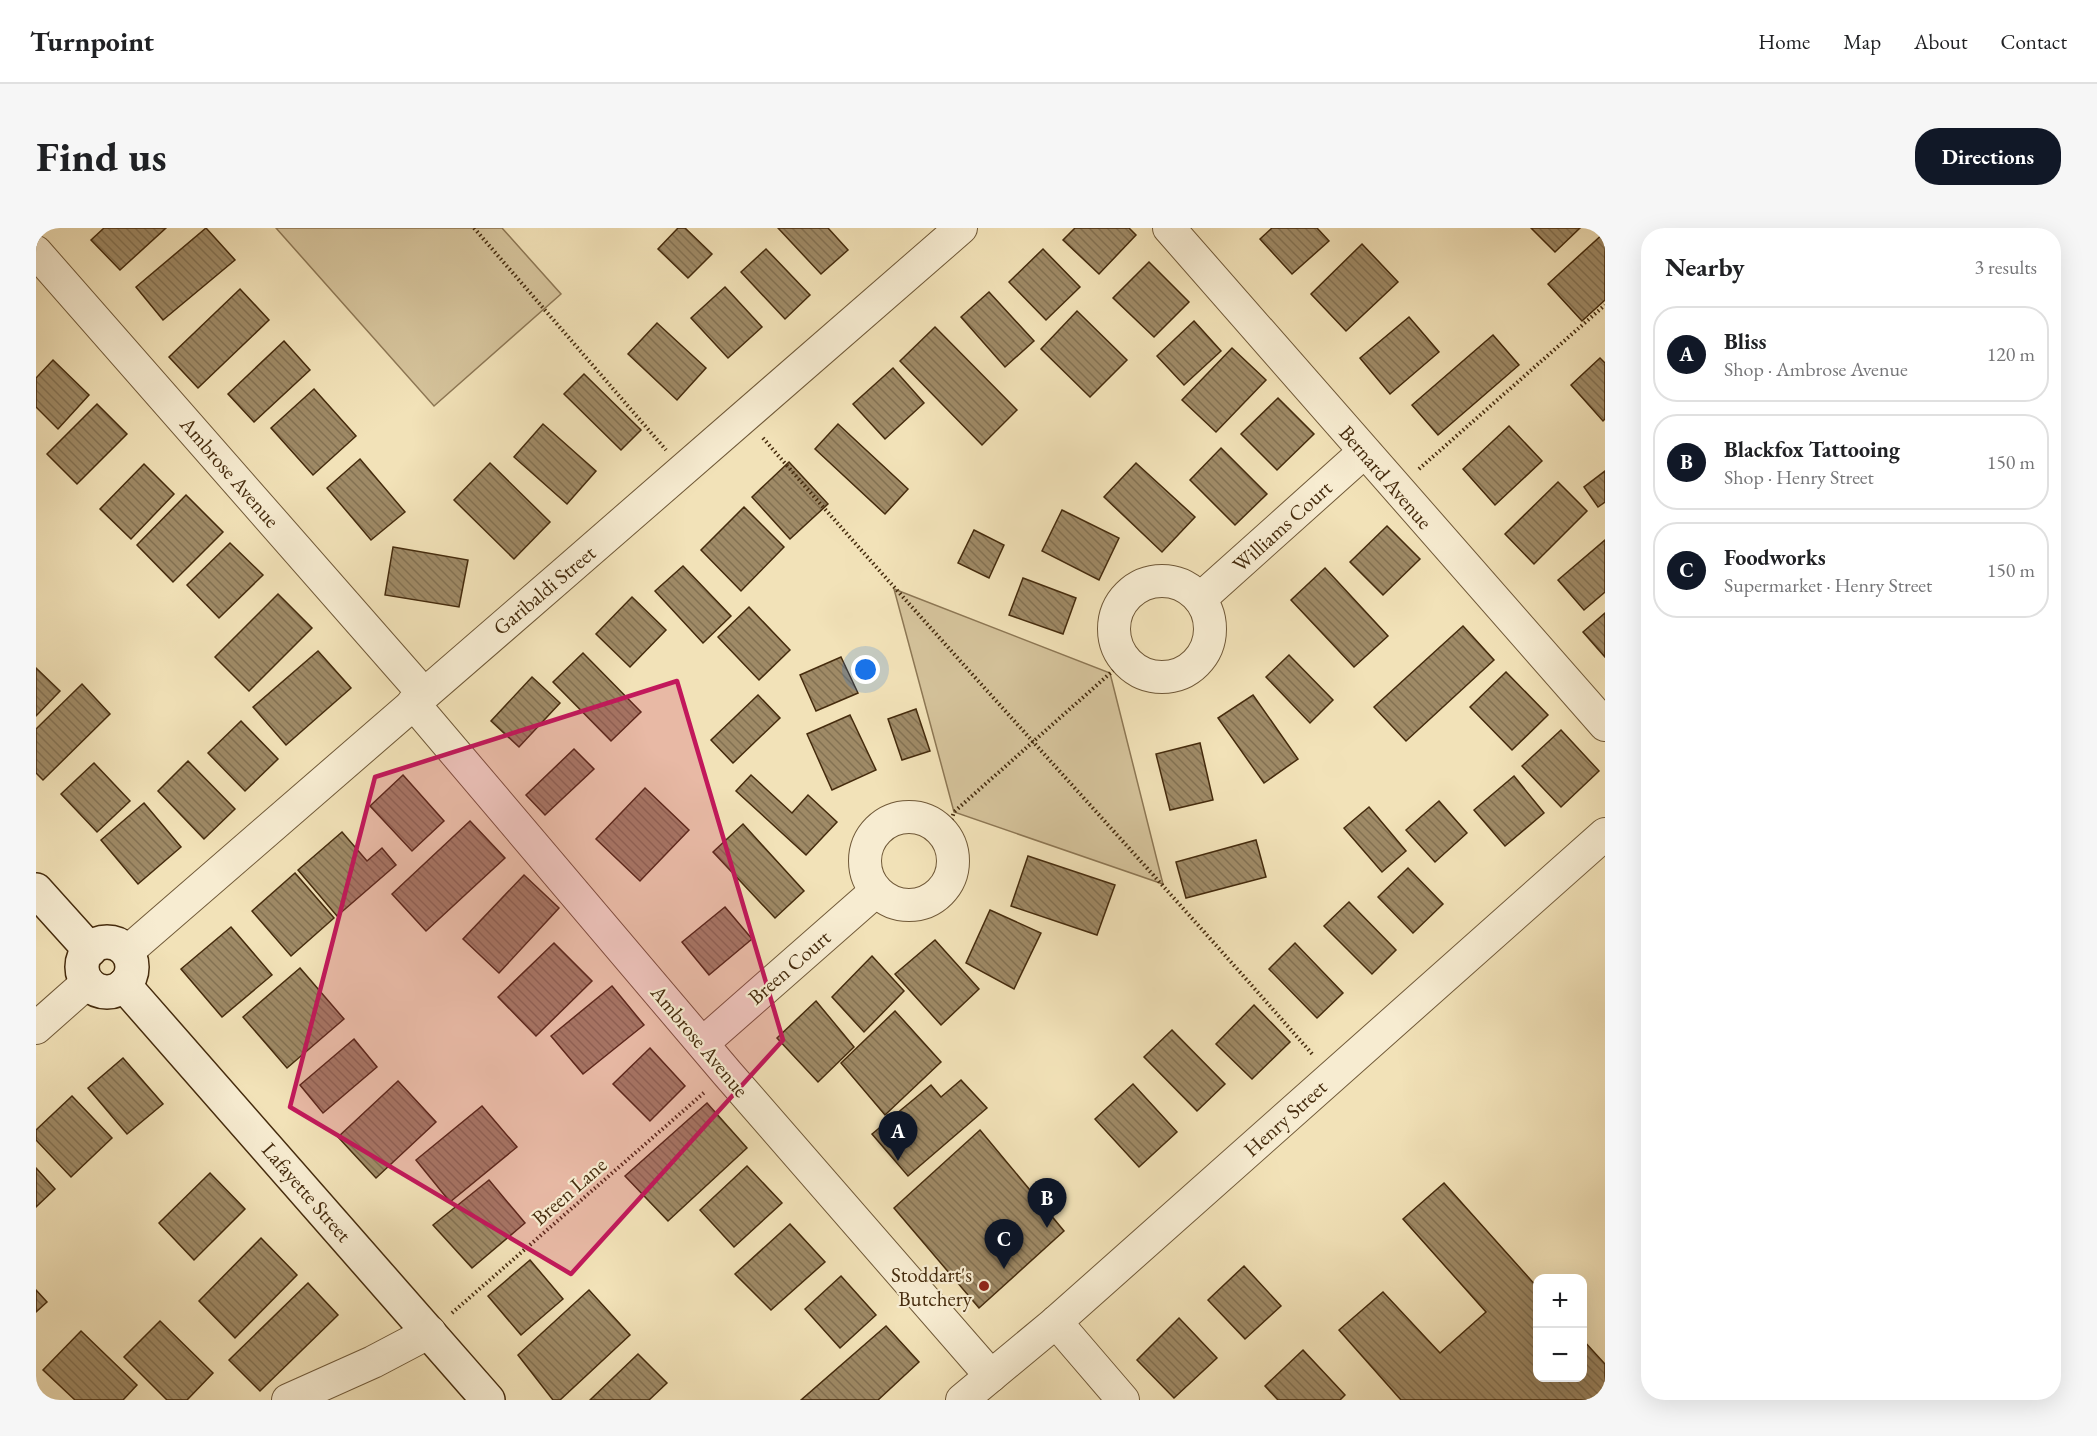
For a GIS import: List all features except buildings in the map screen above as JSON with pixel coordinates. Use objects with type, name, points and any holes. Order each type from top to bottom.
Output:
[{"type":"street","name":"Garibaldi Street","points":[[128,952],[961,228]]},
{"type":"street","name":"Bernard Avenue","points":[[1169,228],[1605,725]]},
{"type":"street","name":"Ambrose Avenue","points":[[36,252],[418,698],[727,1073],[991,1376]]},
{"type":"street","name":"Williams Court","points":[[1200,599],[1364,452]]},
{"type":"street","points":[[1156,582],[1173,582],[1188,589],[1200,599],[1208,614],[1210,631],[1204,653],[1188,670],[1173,676],[1156,677],[1140,672],[1125,660],[1117,646],[1114,629],[1117,612],[1126,598],[1140,586],[1156,582]]},
{"type":"street","points":[[905,817],[921,818],[934,824],[946,837],[954,860],[952,876],[942,892],[929,901],[914,906],[899,905],[884,899],[867,878],[864,863],[866,848],[873,834],[890,821],[905,817]]},
{"type":"street","name":"Henry Street","points":[[962,1400],[1056,1322],[1605,834]]},
{"type":"street","points":[[36,890],[90,950]]},
{"type":"street","name":"Breen Court","points":[[702,1043],[876,891]]},
{"type":"street","points":[[103,942],[111,942],[128,952],[132,967],[124,985],[112,991],[103,992],[88,982],[82,965],[90,950],[103,942]]},
{"type":"street","points":[[36,1028],[88,982]]},
{"type":"street","name":"Lafayette Street","points":[[124,985],[488,1400]]},
{"type":"street","points":[[1056,1322],[1123,1400]]},
{"type":"street","points":[[288,1400],[373,1362],[430,1332]]},
{"type":"path","points":[[474,228],[684,471]]},
{"type":"path","points":[[1396,489],[1605,305]]},
{"type":"path","points":[[745,417],[894,589],[1163,884],[1332,1077]]},
{"type":"path","points":[[946,837],[954,812],[1125,660]]},
{"type":"path","name":"Breen Lane","points":[[430,1332],[727,1073]]},
{"type":"highlighted area","points":[[677,681],[783,1040],[571,1274],[290,1107],[375,777]]},
{"type":"shaded area","points":[[276,228],[502,228],[561,294],[434,406]]},
{"type":"shaded area","points":[[894,589],[1110,673],[1163,884],[954,812]]},
{"type":"place","name":"Bliss","points":[[898,1161]]},
{"type":"place","name":"Blackfox Tattooing","points":[[1047,1228]]},
{"type":"place","name":"Foodworks","points":[[1004,1269]]},
{"type":"place","name":"Stoddart's Butchery","points":[[984,1286]]}]
